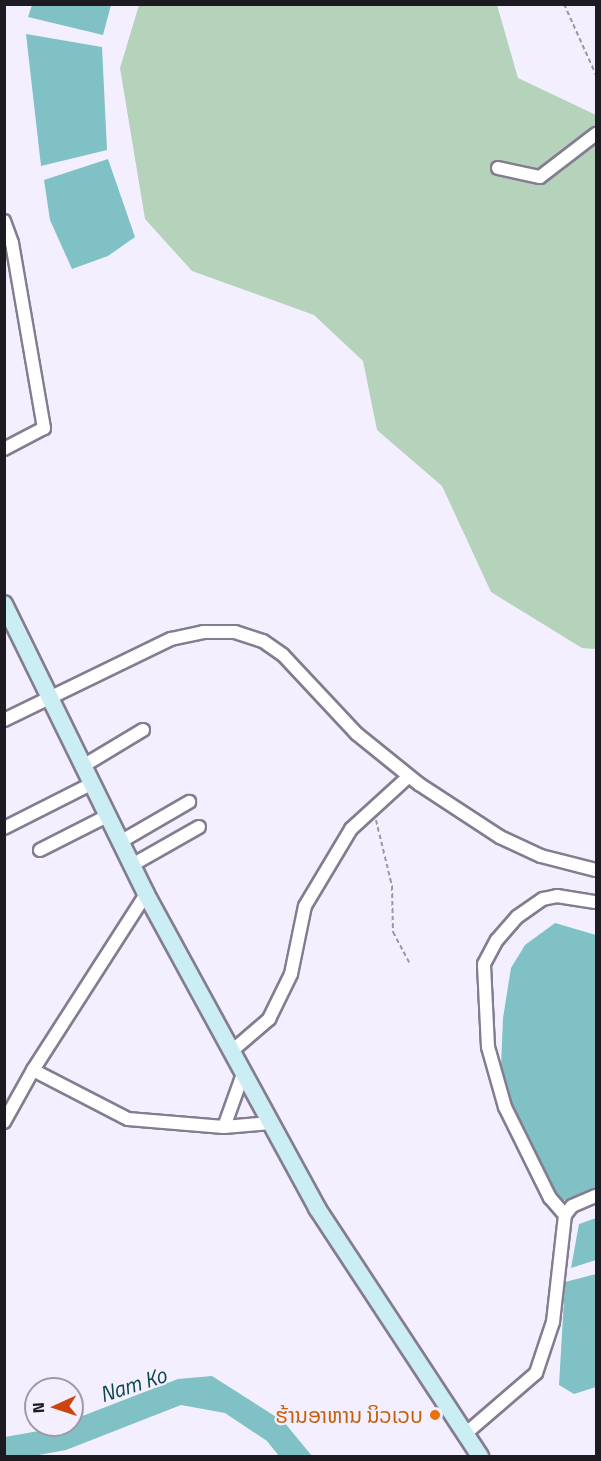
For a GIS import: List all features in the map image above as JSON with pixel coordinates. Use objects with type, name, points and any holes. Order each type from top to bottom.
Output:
[{"type":"street","points":[[498,168],[540,177],[597,134]]},
{"type":"street","points":[[4,221],[12,243],[44,428],[4,449]]},
{"type":"street","points":[[4,604],[146,894],[317,1208],[464,1435],[480,1456]]},
{"type":"street","points":[[4,720],[171,639],[203,632],[235,632],[263,641],[283,655],[357,734],[408,777],[500,837],[541,856],[597,870]]},
{"type":"street","points":[[83,766],[143,730]]},
{"type":"street","points":[[233,1050],[269,1019],[291,974],[305,906],[351,829],[408,777]]},
{"type":"street","points":[[4,828],[91,784]]},
{"type":"street","points":[[120,842],[189,802]]},
{"type":"street","points":[[40,850],[108,816]]},
{"type":"street","points":[[132,865],[199,827]]},
{"type":"street","points":[[4,1122],[33,1070],[146,894]]},
{"type":"street","points":[[565,1215],[550,1198],[505,1107],[488,1047],[484,964],[497,940],[517,917],[543,899],[556,896],[597,902]]},
{"type":"street","points":[[33,1070],[128,1119],[224,1127],[271,1123]]},
{"type":"street","points":[[224,1127],[244,1071]]},
{"type":"street","points":[[464,1435],[536,1372],[546,1351],[564,1248],[565,1215],[572,1206],[597,1196]]},
{"type":"path","points":[[564,4],[597,75]]},
{"type":"path","points":[[382,813],[376,819],[392,886],[393,932],[410,964]]},
{"type":"shaded area","points":[[32,4],[111,5],[103,35],[28,17]]},
{"type":"shaded area","points":[[139,5],[497,5],[518,78],[596,115],[596,649],[582,648],[491,592],[442,486],[377,430],[363,361],[314,315],[192,271],[145,219],[120,68]]},
{"type":"shaded area","points":[[26,34],[102,47],[107,150],[41,166]]},
{"type":"shaded area","points":[[108,159],[135,237],[108,256],[72,269],[50,220],[44,180]]},
{"type":"shaded area","points":[[555,923],[596,935],[596,1190],[559,1202],[515,1122],[501,1067],[503,1018],[511,968],[525,945]]},
{"type":"shaded area","points":[[596,1218],[596,1260],[571,1268],[579,1224]]},
{"type":"shaded area","points":[[596,1274],[596,1387],[574,1394],[559,1385],[565,1282]]},
{"type":"shaded area","points":[[212,1376],[284,1422],[312,1456],[279,1456],[267,1441],[225,1413],[181,1405],[66,1450],[33,1456],[5,1456],[5,1437],[24,1434],[24,1437],[84,1437],[84,1415],[178,1379]]},
{"type":"place","name":"ຮ້ານອາຫານ ນິວເວບ","points":[[435,1415]]},
{"type":"water label","name":"Nam Ko","points":[[133,1385]]}]
